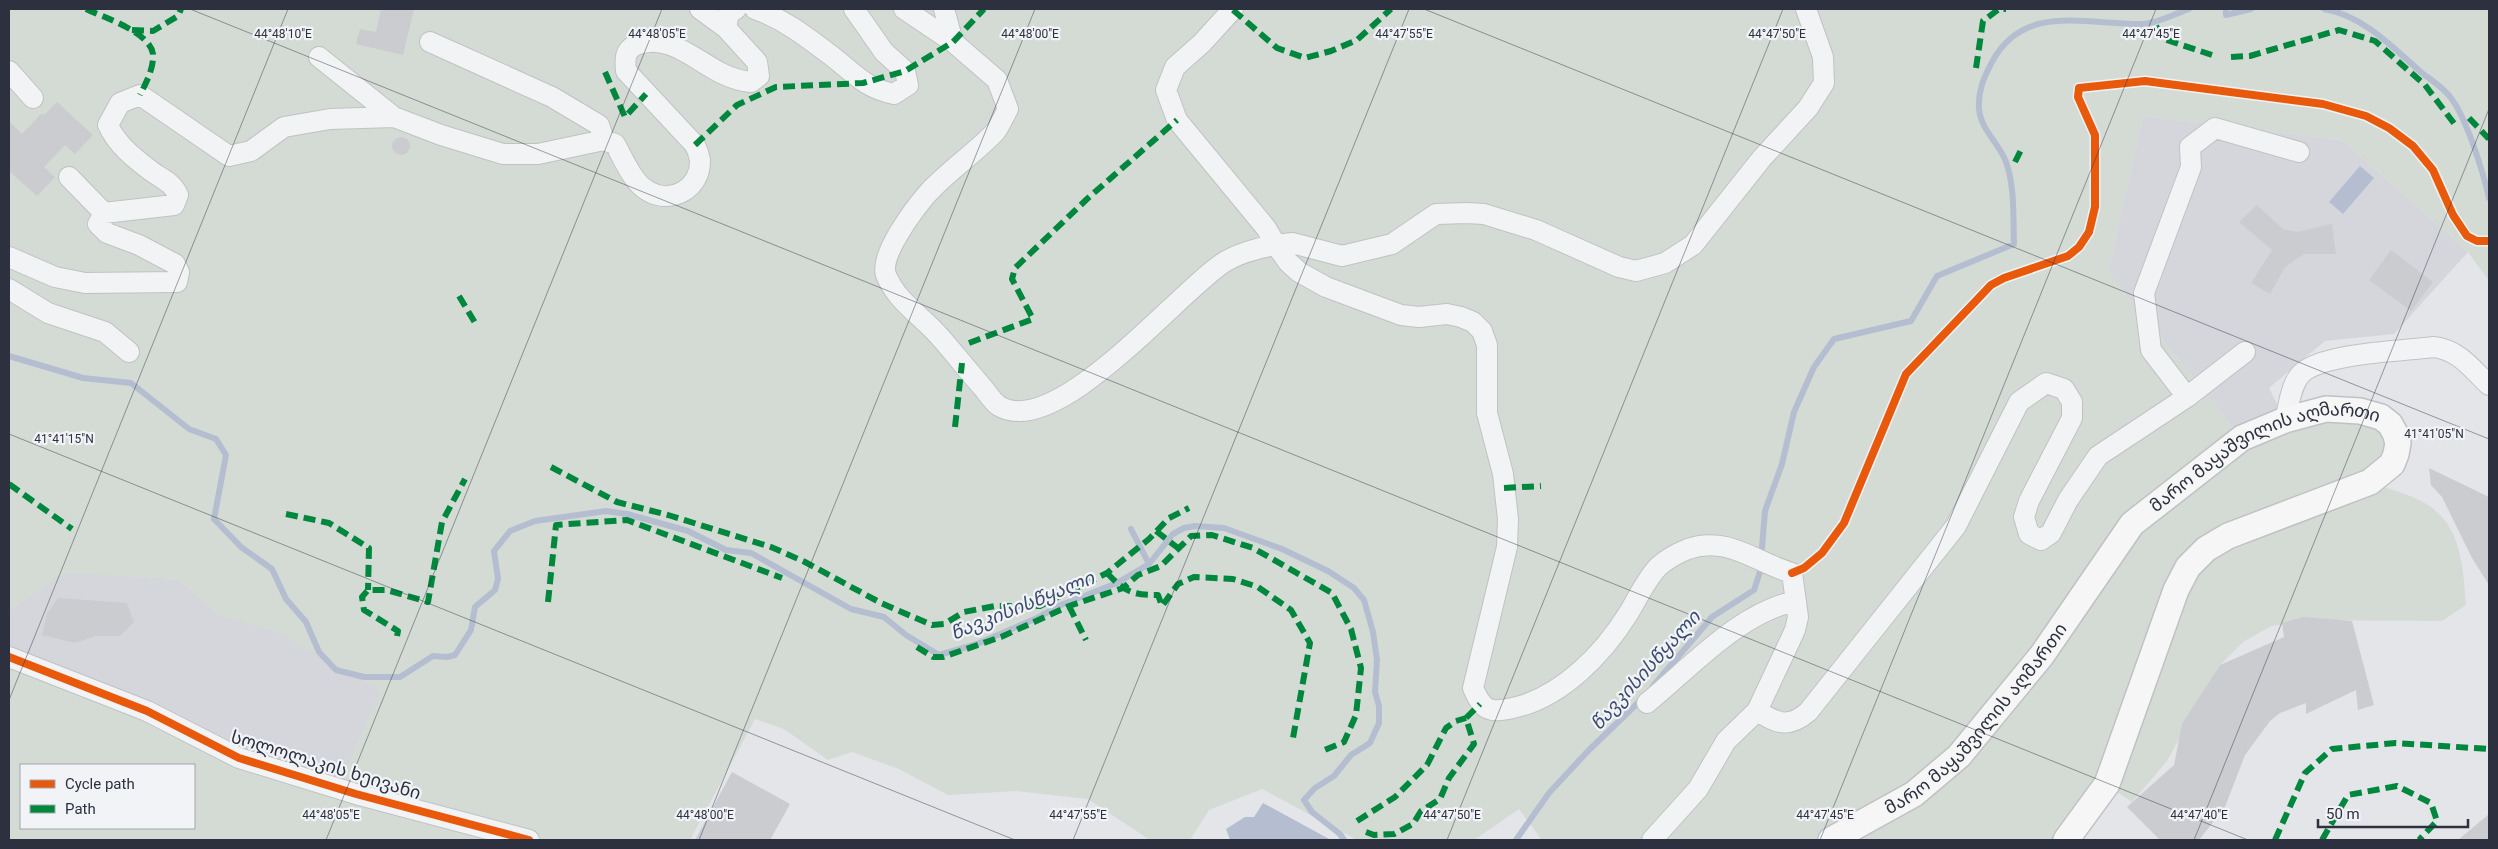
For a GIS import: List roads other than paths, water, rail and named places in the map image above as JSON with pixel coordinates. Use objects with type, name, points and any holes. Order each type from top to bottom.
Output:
[{"type":"main road","name":"მარო მაყაშვილის აღმართი","points":[[1831,840],[1914,794],[1959,756],[2042,655],[2132,524],[2242,438],[2285,420],[2326,409],[2360,411],[2382,418],[2395,433],[2398,443],[2396,454],[2392,464],[2370,482],[2228,536],[2206,549],[2188,567],[2176,590],[2107,784],[2066,840]]},
{"type":"street","points":[[319,57],[394,117],[441,136],[503,154],[538,154],[604,140],[615,144],[630,171],[647,191],[663,197],[680,194],[691,188],[700,159],[695,145],[626,71],[624,57],[631,47],[648,40],[671,45],[722,74],[740,81],[751,82],[759,76],[757,62],[726,28],[700,9]]},
{"type":"street","points":[[726,28],[729,13],[736,9]]},
{"type":"street","points":[[755,9],[775,16],[834,58],[862,82],[877,90],[894,94],[908,85],[905,71],[884,52],[854,9]]},
{"type":"street","points":[[904,9],[953,42],[996,80],[1008,109],[996,130],[928,193],[904,225],[884,267],[886,276],[902,301],[938,334],[998,406],[1014,410],[1028,410],[1062,397],[1095,375],[1150,330],[1183,295],[1226,262],[1255,248],[1292,243],[1342,256],[1392,244],[1436,214],[1467,213],[1484,214],[1536,230],[1619,267],[1636,271],[1665,263],[1693,246],[1762,158],[1808,108],[1824,83],[1823,57],[1806,9]]},
{"type":"street","points":[[944,9],[953,42]]},
{"type":"street","points":[[1233,9],[1202,43],[1175,67],[1166,90],[1177,120],[1266,228],[1288,262],[1299,272],[1344,295],[1401,315],[1419,317],[1447,314],[1461,317],[1473,322],[1482,331],[1487,345],[1487,413],[1503,474],[1508,519],[1507,547],[1473,688],[1480,704],[1488,710],[1500,711],[1517,707],[1569,680],[1593,659],[1619,628],[1658,566],[1689,549],[1714,545],[1727,546],[1792,573],[1798,617],[1796,630],[1757,711],[1726,741],[1698,789],[1652,840]]},
{"type":"street","points":[[430,42],[552,98],[599,125],[604,140]]},
{"type":"street","points":[[9,70],[33,98]]},
{"type":"street","points":[[104,213],[174,205],[178,195],[173,185],[152,172],[114,140],[108,125],[120,103],[140,95],[229,156],[251,151],[284,127],[330,119],[394,117]]},
{"type":"street","points":[[2187,397],[2151,350],[2144,293],[2191,167],[2190,147],[2215,128],[2298,152]]},
{"type":"street","points":[[69,177],[104,213]]},
{"type":"street","points":[[9,257],[55,277],[85,283],[177,282],[179,272],[175,264],[139,245],[107,233],[98,224],[104,213]]},
{"type":"street","points":[[9,289],[48,312],[105,332],[129,352]]},
{"type":"street","points":[[2285,420],[2296,381],[2303,372],[2328,360],[2434,347],[2447,348],[2457,354],[2489,385]]},
{"type":"street","points":[[1757,711],[1774,722],[1782,723],[1799,719],[1808,712],[1956,526],[2019,402],[2031,392],[2046,383],[2064,389],[2072,402],[2072,418],[2029,501],[2024,517],[2029,534],[2041,540],[2051,533],[2068,500],[2098,456],[2187,397],[2245,352]]},
{"type":"street","points":[[1647,703],[1744,622],[1777,605],[1796,601]]},
{"type":"street","name":"სოლოლაკის ხეივანი","points":[[9,657],[147,711],[239,758],[356,794],[529,840]]},
{"type":"water","points":[[2360,166],[2374,178],[2343,214],[2329,202]]},
{"type":"water","points":[[1263,803],[1331,840],[1230,840],[1226,829],[1245,817],[1254,817]]},
{"type":"waterway","name":"წავკისისწყალი","points":[[1653,686],[1712,617],[1754,590],[1760,572],[1765,511],[1782,464],[1794,412],[1814,367],[1834,339],[1911,321],[1937,276],[2014,244],[2013,202],[2009,172],[2003,155],[1983,123],[1979,108],[1979,95],[1984,78],[2005,43],[2021,31],[2039,24],[2058,21],[2147,24],[2189,9]]},
{"type":"waterway","name":"წავკისისწყალი","points":[[2226,9],[2226,15],[2251,9]]},
{"type":"waterway","name":"წავკისისწყალი","points":[[2324,9],[2352,18],[2365,25],[2448,94],[2463,119],[2479,160],[2489,198]]},
{"type":"waterway","name":"წავკისისწყალი","points":[[9,356],[83,378],[131,383],[189,429],[216,439],[226,455],[214,519],[241,547],[272,569],[286,599],[306,622],[319,652],[336,670],[364,677],[400,677],[433,656],[447,657],[455,655],[471,630],[475,607],[495,590],[498,579],[494,551],[510,531],[535,521],[606,511],[627,514],[688,531],[726,550],[751,553],[851,609],[884,617],[906,635],[939,655],[977,644],[1037,618],[1061,605],[1117,583],[1149,564],[1173,534],[1184,528],[1195,526],[1224,528],[1282,549],[1328,571],[1354,588],[1364,600],[1373,632],[1377,660],[1375,692],[1379,706],[1379,723],[1370,743],[1351,755],[1334,776],[1315,788],[1304,800],[1312,812],[1340,834],[1344,840]]},
{"type":"waterway","points":[[1131,529],[1149,564]]},
{"type":"waterway","name":"წავკისისწყალი","points":[[1516,840],[1549,793],[1588,751],[1643,698]]}]
